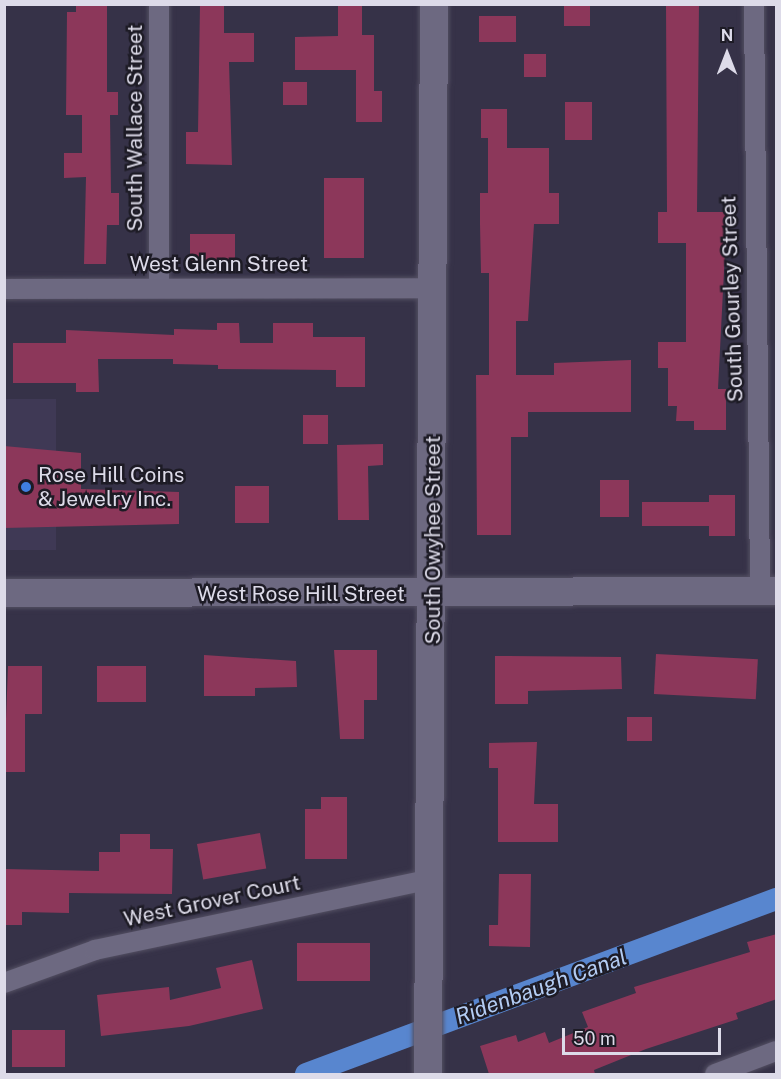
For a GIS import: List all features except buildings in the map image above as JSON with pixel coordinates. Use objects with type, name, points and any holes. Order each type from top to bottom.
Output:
[{"type":"street","name":"South Wallace Street","points":[[159,4],[159,288]]},
{"type":"street","name":"South Owyhee Street","points":[[428,1062],[432,1001],[433,879],[434,4]]},
{"type":"street","name":"South Gourley Street","points":[[754,4],[768,591]]},
{"type":"street","name":"West Glenn Street","points":[[4,289],[433,288]]},
{"type":"street","name":"West Rose Hill Street","points":[[4,592],[433,594],[768,591]]},
{"type":"street","name":"West Grover Court","points":[[4,983],[95,950],[433,879]]},
{"type":"street","points":[[715,1074],[777,1052]]},
{"type":"shaded area","points":[[5,399],[56,399],[56,550],[5,550]]},
{"type":"waterway","name":"Ridenbaugh Canal","points":[[306,1074],[776,899]]},
{"type":"place","name":"Rose Hill Coins & Jewelry Inc.","points":[[26,487]]}]
